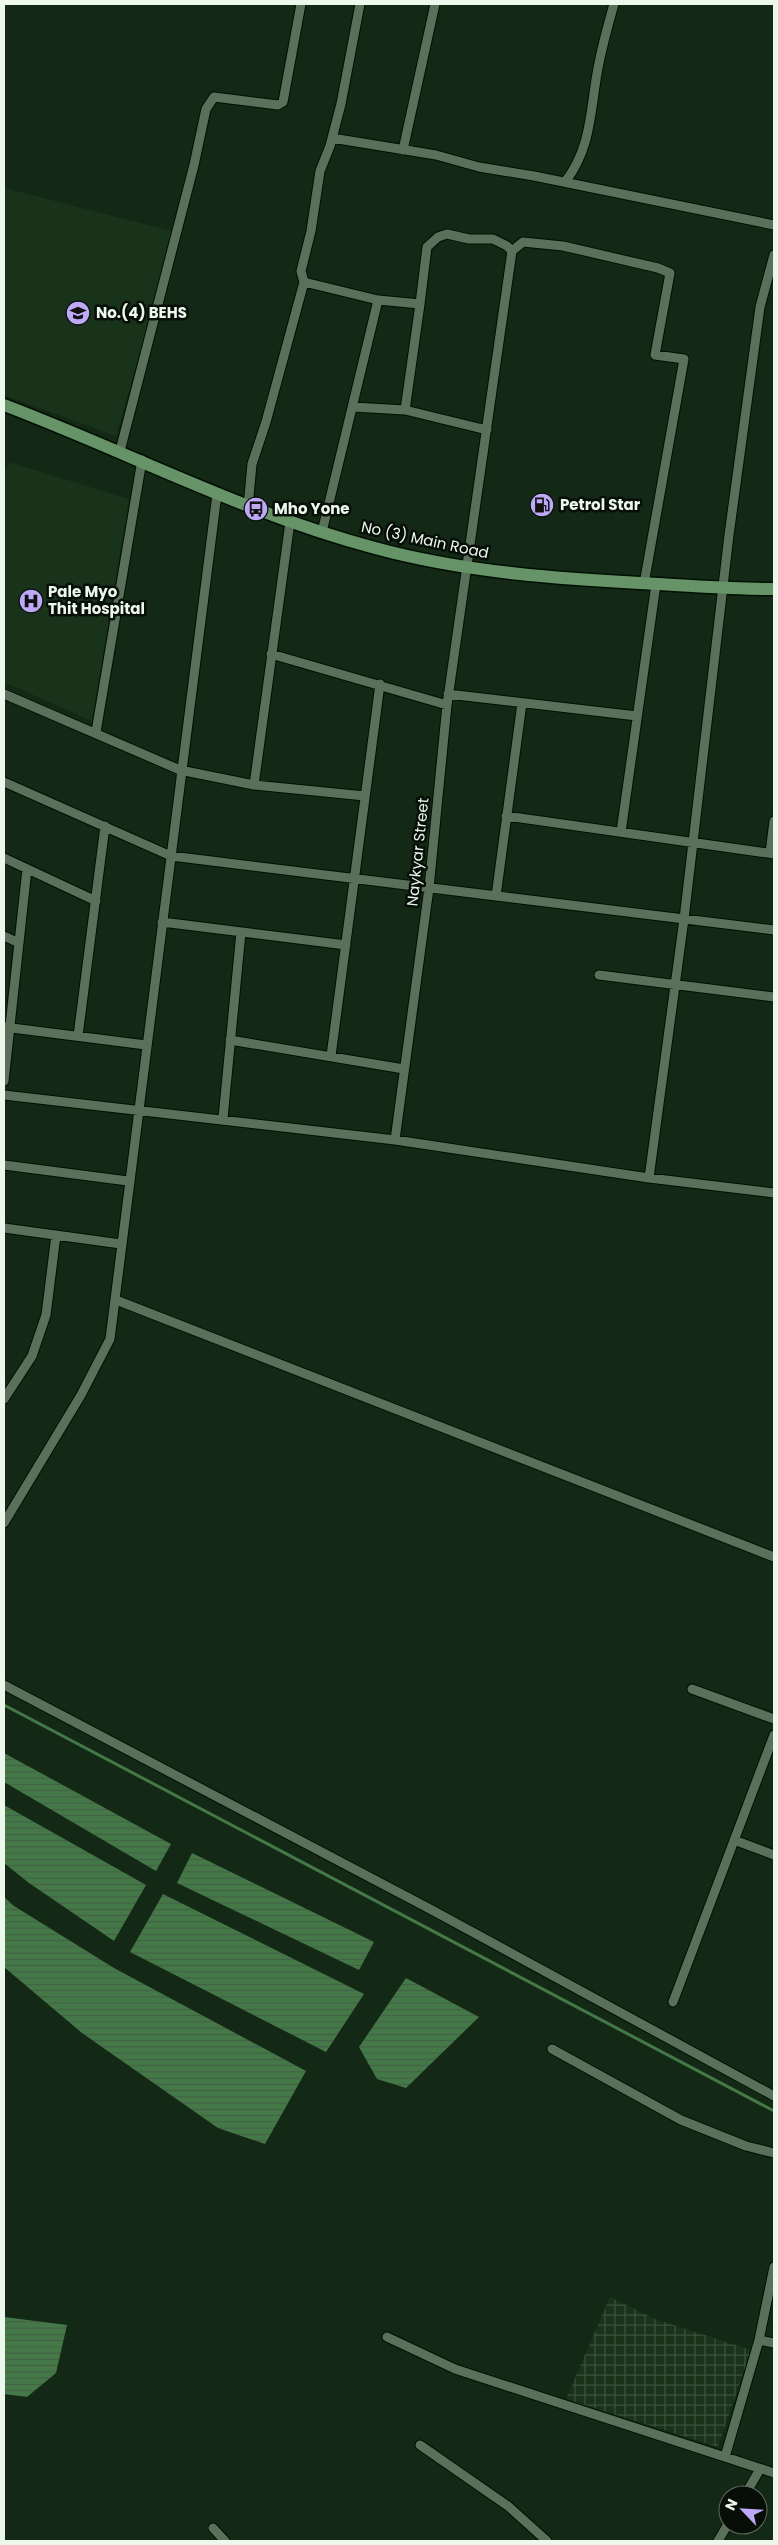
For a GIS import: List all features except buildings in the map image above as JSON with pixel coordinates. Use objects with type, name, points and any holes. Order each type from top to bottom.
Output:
[{"type":"main road","name":"No (3) Main Road","points":[[4,404],[142,460],[248,507],[376,549],[468,568],[570,579],[724,589],[774,589]]},
{"type":"street","points":[[120,451],[194,165],[206,109],[214,98],[278,104],[283,102],[301,4]]},
{"type":"street","points":[[248,507],[252,464],[266,422],[304,282],[301,270],[314,214],[320,171],[332,138],[352,53],[360,4]]},
{"type":"street","points":[[402,150],[434,4]]},
{"type":"street","points":[[565,182],[577,166],[592,119],[598,69],[614,4]]},
{"type":"street","points":[[332,138],[436,155],[479,167],[565,182],[774,225]]},
{"type":"street","points":[[405,410],[427,247],[438,237],[447,234],[469,239],[493,239],[507,246],[512,251],[523,242],[564,246],[658,268],[670,273],[655,355],[684,359],[650,584],[637,716],[621,832]]},
{"type":"street","name":"Naykyar Street","points":[[394,1140],[429,888],[448,694],[468,568],[512,251]]},
{"type":"street","points":[[649,1178],[684,919],[729,535],[760,307],[774,256]]},
{"type":"street","points":[[304,282],[378,300],[420,304]]},
{"type":"street","points":[[322,532],[378,300]]},
{"type":"street","points":[[353,406],[405,410],[487,430]]},
{"type":"street","points":[[96,732],[142,460]]},
{"type":"street","points":[[5,1520],[98,1364],[110,1339],[116,1300],[128,1181],[216,494]]},
{"type":"street","points":[[254,785],[290,522]]},
{"type":"street","points":[[271,654],[380,684],[447,705]]},
{"type":"street","points":[[331,1056],[380,684]]},
{"type":"street","points":[[4,694],[96,732],[180,770],[254,785],[365,796]]},
{"type":"street","points":[[448,694],[637,716]]},
{"type":"street","points":[[496,896],[522,703]]},
{"type":"street","points":[[4,782],[171,856],[774,930]]},
{"type":"street","points":[[506,816],[772,853],[774,821]]},
{"type":"street","points":[[78,1036],[105,826]]},
{"type":"street","points":[[4,858],[96,901]]},
{"type":"street","points":[[4,1081],[7,1027],[27,869]]},
{"type":"street","points":[[162,922],[346,945]]},
{"type":"street","points":[[223,1118],[241,932]]},
{"type":"street","points":[[4,936],[19,944]]},
{"type":"street","points":[[599,975],[674,986],[774,997]]},
{"type":"street","points":[[7,1027],[146,1045]]},
{"type":"street","points":[[230,1040],[404,1068]]},
{"type":"street","points":[[4,1095],[138,1111],[223,1118],[394,1140],[649,1178],[774,1193]]},
{"type":"street","points":[[4,1165],[128,1181]]},
{"type":"street","points":[[4,1228],[121,1244]]},
{"type":"street","points":[[4,1399],[32,1356],[46,1315],[56,1235]]},
{"type":"street","points":[[116,1300],[774,1558]]},
{"type":"street","points":[[4,1685],[430,1909],[774,2096]]},
{"type":"street","points":[[692,1690],[774,1719]]},
{"type":"street","points":[[673,2002],[774,1735]]},
{"type":"street","points":[[734,1840],[774,1855]]},
{"type":"street","points":[[552,2049],[681,2120],[746,2146],[774,2153]]},
{"type":"street","points":[[725,2457],[759,2340],[774,2268]]},
{"type":"street","points":[[387,2337],[455,2369],[774,2473]]},
{"type":"street","points":[[759,2340],[774,2343]]},
{"type":"street","points":[[420,2445],[508,2506],[547,2541]]},
{"type":"street","points":[[751,2485],[760,2469]]},
{"type":"street","points":[[213,2528],[225,2541]]},
{"type":"shaded area","name":"No.(4) BEHS","points":[[4,188],[175,232],[116,436],[4,395]]},
{"type":"shaded area","points":[[9,462],[129,499],[92,721],[4,682],[4,477]]},
{"type":"shaded area","points":[[4,1753],[171,1844],[156,1871],[4,1782]]},
{"type":"shaded area","points":[[4,1805],[146,1885],[114,1941],[29,1883],[4,1863]]},
{"type":"shaded area","points":[[192,1853],[374,1942],[359,1970],[177,1883]]},
{"type":"shaded area","points":[[163,1894],[364,1994],[326,2052],[130,1952]]},
{"type":"shaded area","points":[[4,1897],[14,1906],[114,1968],[306,2071],[265,2144],[218,2128],[82,2033],[4,1967]]},
{"type":"shaded area","points":[[406,1978],[479,2017],[406,2088],[377,2079],[359,2047]]},
{"type":"shaded area","points":[[610,2297],[655,2319],[751,2350],[718,2447],[566,2399]]},
{"type":"shaded area","points":[[4,2317],[67,2325],[56,2373],[27,2397],[4,2394]]},
{"type":"waterway","points":[[4,1705],[774,2111]]},
{"type":"place","name":"No.(4) BEHS","points":[[78,313]]},
{"type":"place","name":"Petrol Star","points":[[542,505]]},
{"type":"place","name":"Mho Yone","points":[[256,509]]},
{"type":"place","name":"Pale Myo Thit Hospital","points":[[31,601]]}]
